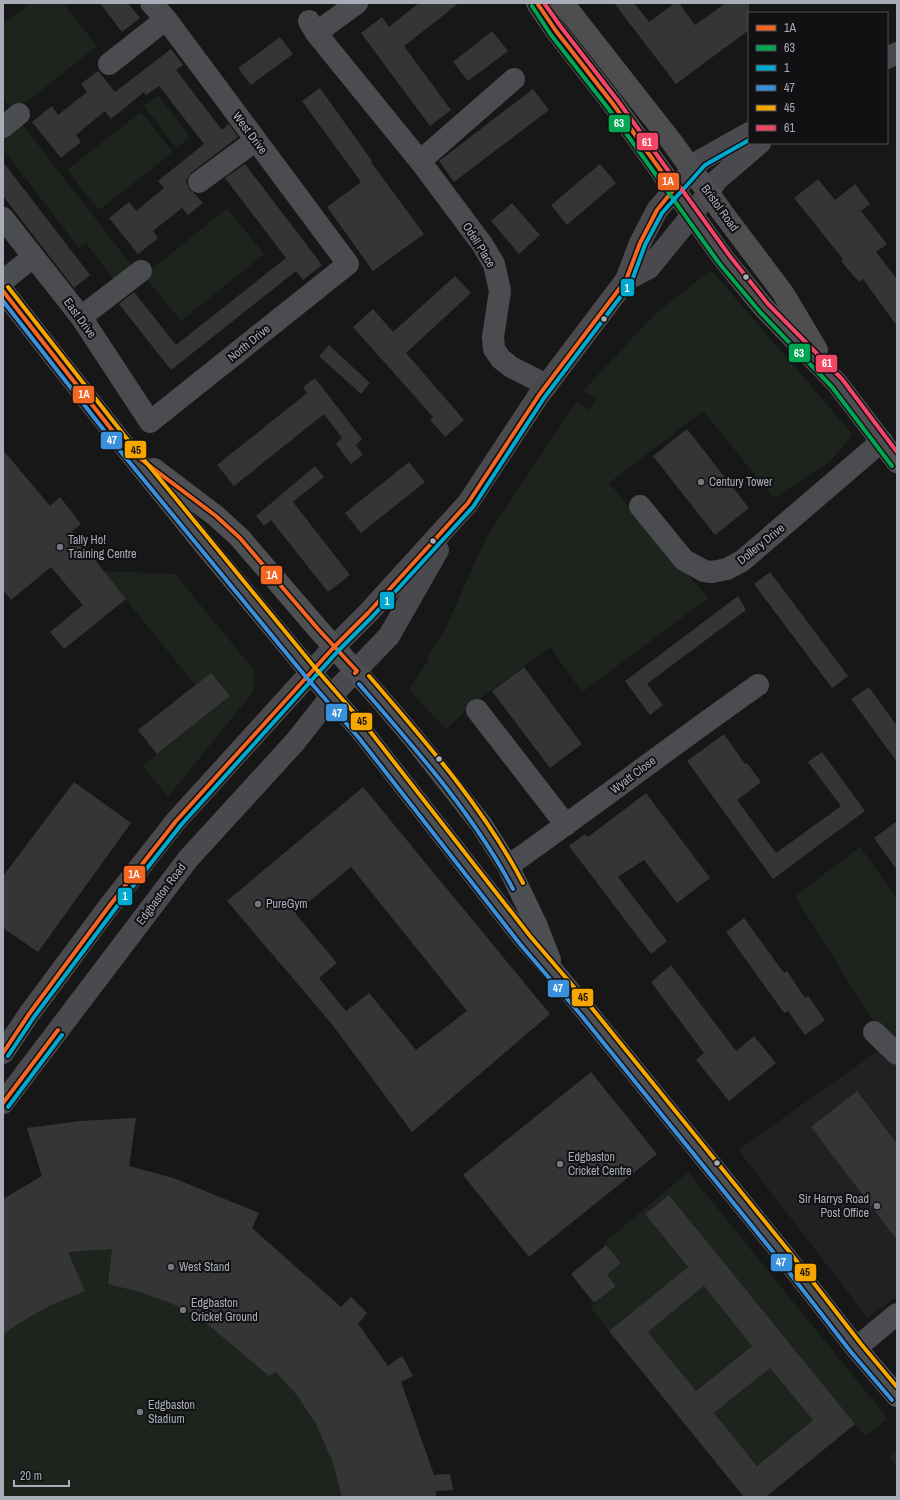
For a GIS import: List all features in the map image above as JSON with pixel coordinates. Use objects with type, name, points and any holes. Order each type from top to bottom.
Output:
[{"type":"highway","name":"Bristol Road","points":[[537,3],[556,32],[613,104],[724,259],[764,308],[837,384],[897,462]]},
{"type":"highway","name":"Bristol Road","points":[[563,3],[692,169],[783,293],[837,384]]},
{"type":"main road","points":[[888,57],[897,52]]},
{"type":"main road","points":[[3,1054],[110,905],[176,822],[311,672],[368,613],[468,503],[547,385],[626,280],[640,243],[656,210],[701,160],[748,134]]},
{"type":"main road","points":[[626,280],[649,268],[693,214],[717,180],[759,144]]},
{"type":"main road","points":[[3,291],[126,448],[364,734],[525,940],[553,971],[783,1254],[856,1348],[897,1396]]},
{"type":"main road","points":[[126,448],[216,516],[240,538],[334,647],[357,671],[415,740],[481,824],[508,866],[536,924],[553,971]]},
{"type":"main road","name":"Edgbaston Road","points":[[3,1103],[188,859],[295,742],[332,695],[357,671],[389,636],[457,516]]},
{"type":"main road","points":[[48,990],[75,1007]]},
{"type":"street","name":"West Drive","points":[[151,3],[166,19],[348,264]]},
{"type":"street","name":"Odell Place","points":[[358,3],[313,27],[420,161],[482,244],[494,264],[500,291],[493,336],[494,349],[501,359],[511,367],[547,385]]},
{"type":"street","points":[[109,64],[166,19]]},
{"type":"street","points":[[420,161],[514,79]]},
{"type":"street","points":[[199,182],[256,140]]},
{"type":"street","name":"East Drive","points":[[3,218],[81,317],[150,422]]},
{"type":"street","points":[[3,281],[34,257]]},
{"type":"street","name":"North Drive","points":[[150,422],[348,264]]},
{"type":"street","points":[[81,317],[141,271]]},
{"type":"street","name":"Dollery Drive","points":[[640,506],[684,560],[708,572],[727,569],[742,561],[882,441]]},
{"type":"street","name":"Wyatt Close","points":[[508,866],[758,685]]},
{"type":"street","points":[[478,710],[566,825]]},
{"type":"street","points":[[874,1032],[897,1054]]},
{"type":"street","points":[[856,1348],[897,1314]]},
{"type":"shaded area","points":[[30,3],[63,3],[97,46],[14,112],[3,99],[3,25]]},
{"type":"shaded area","points":[[158,95],[190,137],[176,148],[144,106]]},
{"type":"shaded area","points":[[141,112],[173,152],[99,210],[67,170]]},
{"type":"shaded area","points":[[21,123],[133,267],[115,281],[86,243],[79,248],[3,149],[3,137]]},
{"type":"shaded area","points":[[227,208],[264,254],[181,321],[144,276]]},
{"type":"shaded area","points":[[711,270],[853,435],[829,462],[774,498],[703,411],[609,483],[708,598],[582,692],[550,647],[475,702],[446,729],[409,690],[429,659],[427,657],[443,634],[487,536],[576,402],[589,410],[596,399],[583,391],[656,313]]},
{"type":"shaded area","points":[[103,571],[175,574],[254,670],[253,692],[168,797],[143,766],[230,696],[211,673],[195,685]]},
{"type":"shaded area","points":[[860,847],[897,898],[897,1054],[878,1029],[795,896]]},
{"type":"shaded area","points":[[889,1043],[897,1054],[897,1296],[868,1318],[738,1150]]},
{"type":"shaded area","name":"Edgbaston Cricket Ground","points":[[136,1118],[129,1166],[173,1178],[259,1213],[252,1228],[341,1307],[351,1297],[367,1313],[358,1324],[388,1366],[402,1356],[413,1376],[401,1382],[434,1475],[450,1474],[453,1490],[436,1491],[436,1497],[3,1497],[3,1199],[42,1176],[27,1128],[81,1121]]},
{"type":"shaded area","points":[[688,1172],[888,1419],[865,1436],[669,1195],[645,1214],[688,1267],[609,1331],[590,1307],[616,1286],[607,1275],[621,1263],[604,1243]]},
{"type":"shaded area","points":[[704,1286],[752,1346],[696,1391],[648,1332]]},
{"type":"shaded area","points":[[770,1368],[813,1420],[757,1466],[714,1413]]},
{"type":"shaded area","points":[[897,1449],[897,1466],[889,1456]]},
{"type":"building","points":[[100,3],[128,3],[140,18],[122,32]]},
{"type":"building","points":[[419,3],[459,3],[404,46],[451,110],[430,126],[361,33],[382,17],[389,27]]},
{"type":"building","points":[[614,3],[634,3],[649,22],[675,3],[679,3],[695,25],[726,3],[749,3],[748,31],[676,84]]},
{"type":"building","points":[[492,31],[508,51],[468,81],[453,62]]},
{"type":"building","points":[[280,37],[293,54],[251,85],[238,68]]},
{"type":"building","points":[[171,49],[183,65],[176,70],[222,130],[229,124],[238,137],[192,172],[188,177],[186,182],[189,189],[203,203],[188,215],[182,208],[153,231],[158,238],[138,254],[109,218],[129,202],[136,211],[164,188],[158,181],[204,144],[159,86],[146,95],[144,92],[111,119],[105,111],[76,135],[81,142],[61,158],[32,122],[52,106],[58,115],[87,92],[81,84],[98,71],[115,92]]},
{"type":"building","points":[[320,88],[372,161],[371,162],[424,234],[373,271],[327,207],[361,182],[302,101]]},
{"type":"building","points":[[533,89],[549,110],[454,182],[439,161]]},
{"type":"building","points":[[3,162],[90,275],[74,288],[3,196]]},
{"type":"building","points":[[245,164],[322,265],[303,280],[296,271],[171,370],[119,304],[134,292],[176,345],[286,258],[225,178]]},
{"type":"building","points":[[600,164],[616,183],[567,225],[551,205]]},
{"type":"building","points":[[818,179],[835,200],[855,184],[870,204],[861,211],[887,244],[876,252],[897,279],[897,326],[863,279],[859,282],[841,261],[843,259],[794,198]]},
{"type":"building","points":[[512,203],[540,235],[519,254],[491,221]]},
{"type":"building","points":[[455,276],[471,293],[406,353],[464,420],[445,437],[430,420],[433,417],[353,327],[373,309],[393,332]]},
{"type":"building","points":[[329,345],[370,383],[361,394],[319,356]]},
{"type":"building","points":[[315,378],[362,439],[356,445],[363,455],[351,464],[336,444],[342,438],[324,414],[234,486],[217,465],[307,393],[303,387]]},
{"type":"building","name":"Century Tower","points":[[687,429],[749,508],[715,535],[653,456]]},
{"type":"building","name":"Tally Ho! Training Centre","points":[[3,450],[50,506],[60,497],[81,524],[72,531],[126,599],[64,649],[50,632],[83,605],[51,567],[11,600],[3,590]]},
{"type":"building","points":[[409,462],[425,482],[361,533],[345,513]]},
{"type":"building","points":[[315,466],[324,477],[293,502],[350,575],[328,592],[271,520],[264,526],[256,516]]},
{"type":"building","points":[[770,572],[848,676],[832,688],[754,584]]},
{"type":"building","points":[[738,596],[746,610],[647,684],[663,705],[650,715],[625,681]]},
{"type":"building","points":[[524,667],[582,744],[550,768],[492,691]]},
{"type":"building","points":[[211,673],[230,696],[157,754],[138,730]]},
{"type":"building","points":[[869,687],[897,726],[897,762],[851,699]]},
{"type":"building","points":[[724,734],[745,764],[747,763],[761,782],[737,800],[776,853],[841,806],[808,762],[822,752],[865,811],[773,879],[687,761]]},
{"type":"building","points":[[74,782],[131,823],[38,952],[3,928],[3,876]]},
{"type":"building","points":[[363,787],[550,1014],[412,1132],[331,1023],[227,901]],"holes":[[[351,867],[467,1011],[416,1050],[369,993],[346,1011],[319,978],[337,963],[295,913]]]},
{"type":"building","points":[[646,793],[710,878],[677,903],[644,860],[618,877],[667,941],[651,954],[569,846],[585,834],[588,837]]},
{"type":"building","points":[[897,821],[897,870],[874,838]]},
{"type":"building","points":[[744,918],[784,973],[787,971],[805,998],[808,996],[825,1020],[805,1035],[788,1011],[784,1013],[726,932]]},
{"type":"building","points":[[671,965],[736,1051],[754,1036],[776,1063],[729,1101],[696,1060],[704,1053],[651,982]]},
{"type":"building","name":"Edgbaston Cricket Centre","points":[[591,1072],[657,1154],[529,1257],[463,1175]]},
{"type":"building","points":[[857,1091],[897,1144],[897,1240],[811,1127]]},
{"type":"building","points":[[136,1118],[129,1166],[173,1178],[259,1213],[252,1228],[341,1307],[351,1297],[367,1313],[358,1324],[388,1366],[402,1356],[413,1376],[401,1382],[434,1475],[450,1474],[453,1490],[436,1491],[436,1497],[342,1497],[333,1463],[316,1424],[296,1394],[276,1372],[269,1376],[199,1317],[171,1303],[140,1292],[108,1284],[112,1249],[68,1252],[85,1291],[49,1306],[16,1325],[3,1335],[3,1199],[42,1176],[27,1128],[81,1121]]},
{"type":"building","points":[[669,1195],[855,1424],[766,1497],[744,1497],[609,1331],[688,1267],[645,1214]],"holes":[[[704,1286],[752,1346],[696,1391],[648,1332]],[[770,1368],[813,1420],[757,1466],[714,1413]]]},
{"type":"building","points":[[606,1245],[621,1263],[607,1275],[616,1286],[594,1303],[571,1274]]},
{"type":"transit line","name":"1A","points":[[3,1053],[29,1014],[110,905],[176,821],[334,647],[368,613],[468,503],[539,395],[626,280],[640,243],[657,210],[674,189],[613,104],[556,31],[537,3]]},
{"type":"transit line","name":"61","points":[[544,3],[618,101],[729,255],[768,304],[842,379],[897,452]]},
{"type":"transit line","name":"63","points":[[532,6],[551,35],[608,108],[719,263],[760,312],[832,387],[892,466]]},
{"type":"transit line","name":"1","points":[[8,1056],[34,1017],[115,909],[181,825],[338,651],[372,617],[473,507],[544,398],[631,283],[645,245],[662,213],[705,165],[748,141]]},
{"type":"transit line","name":"45","points":[[8,287],[131,444],[316,669],[369,730],[530,936],[591,1007],[897,1387]]},
{"type":"transit line","name":"1A","points":[[3,291],[126,448],[216,516],[240,538],[318,629],[357,671],[355,673]]},
{"type":"transit line","name":"47","points":[[3,301],[121,452],[306,677],[359,738],[520,944],[581,1015],[778,1258],[851,1352],[892,1400]]},
{"type":"transit line","name":"45","points":[[369,676],[432,750],[472,801],[507,855],[523,883]]},
{"type":"transit line","name":"47","points":[[359,684],[422,757],[462,808],[513,889]]},
{"type":"transit line","name":"1A","points":[[3,1103],[58,1030]]},
{"type":"transit line","name":"1","points":[[8,1107],[62,1035]]},
{"type":"place","name":"Century Tower","points":[[701,482]]},
{"type":"place","name":"Tally Ho! Training Centre","points":[[60,547]]},
{"type":"place","name":"PureGym","points":[[258,904]]},
{"type":"place","name":"Edgbaston Cricket Centre","points":[[560,1164]]},
{"type":"place","name":"Sir Harrys Road Post Office","points":[[877,1206]]},
{"type":"place","name":"West Stand","points":[[171,1267]]},
{"type":"place","name":"Edgbaston Cricket Ground","points":[[183,1310]]},
{"type":"place","name":"Edgbaston Stadium","points":[[140,1412]]}]
